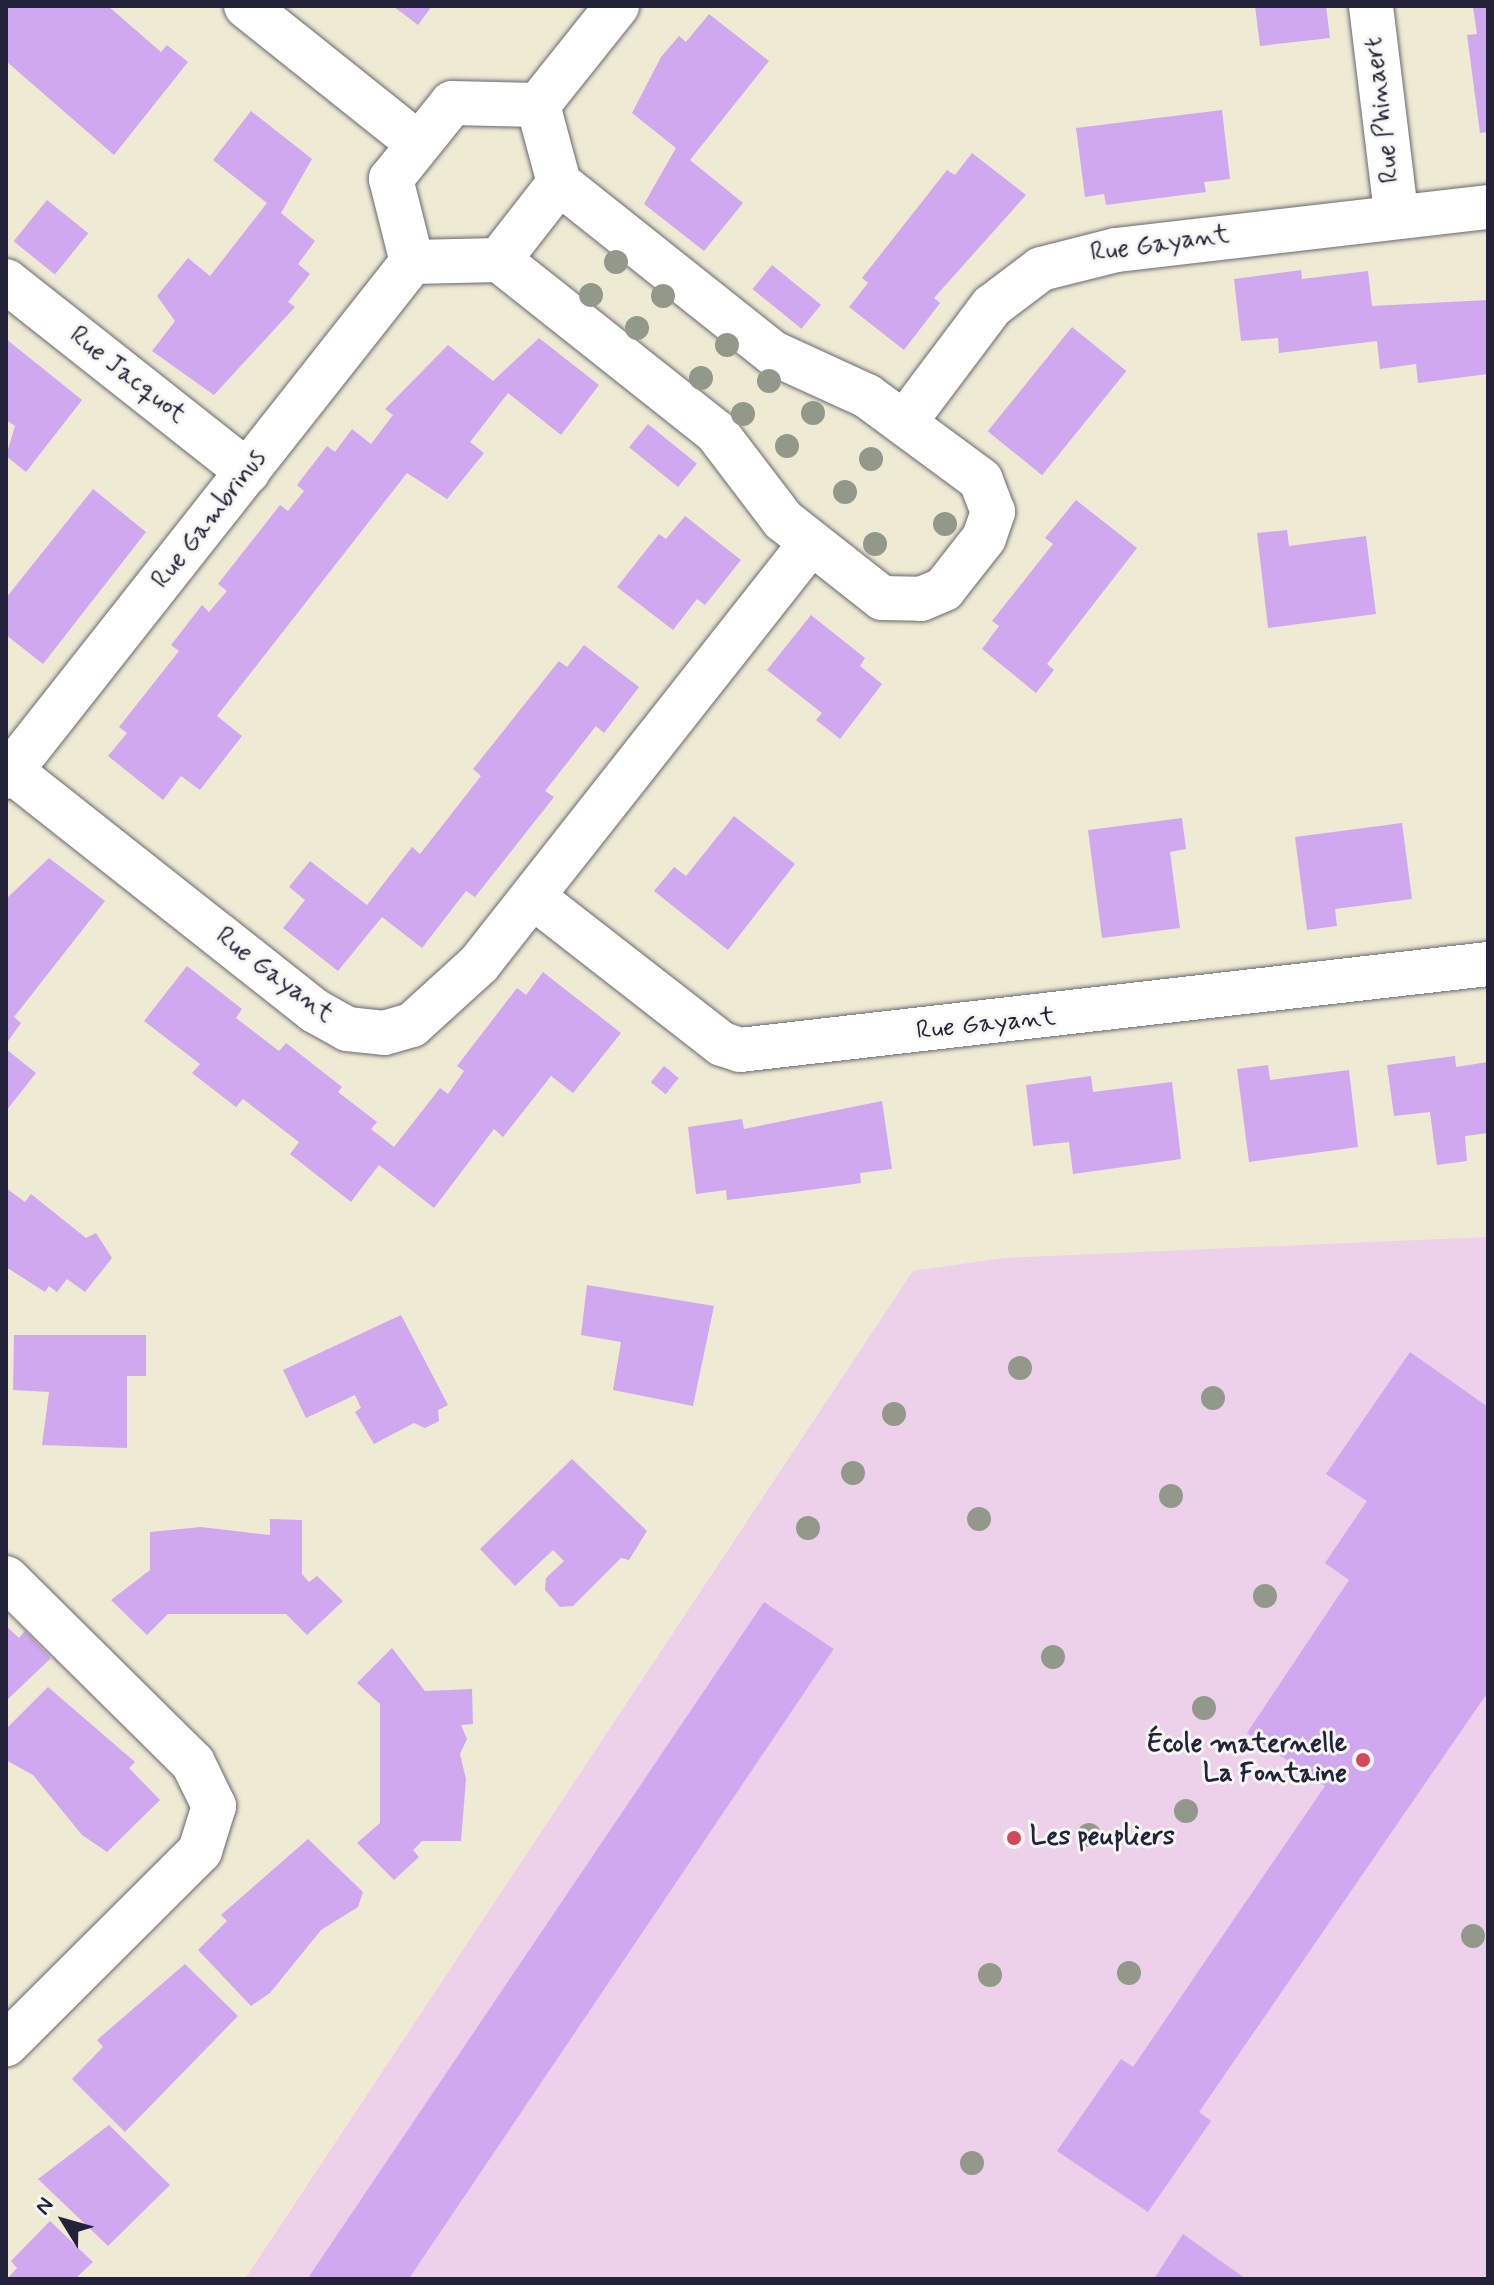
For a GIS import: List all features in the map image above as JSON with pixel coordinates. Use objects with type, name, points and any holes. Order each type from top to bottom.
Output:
[{"type":"street","points":[[246,6],[419,144]]},
{"type":"street","points":[[538,105],[617,6]]},
{"type":"street","name":"Rue Phinaert","points":[[1371,6],[1396,213]]},
{"type":"street","points":[[452,103],[538,105],[559,183],[773,353],[867,396],[990,492],[984,538],[944,589],[899,602],[882,598],[810,544],[716,432],[499,260],[412,262],[391,179],[419,144],[452,103]]},
{"type":"street","points":[[499,260],[559,183]]},
{"type":"street","name":"Rue Gayant","points":[[904,423],[992,306],[1041,269],[1116,250],[1396,213],[1488,207]]},
{"type":"street","name":"Rue Gambrinus","points":[[8,772],[412,262]]},
{"type":"street","name":"Rue Jacquot","points":[[6,281],[248,472]]},
{"type":"street","name":"Rue Gayant","points":[[8,772],[347,1029],[384,1033],[412,1025],[449,998],[533,897],[810,544]]},
{"type":"street","name":"Rue Gayant","points":[[533,897],[722,1044],[740,1050],[1488,964]]},
{"type":"street","points":[[6,1578],[193,1763],[214,1806],[200,1851],[6,2044]]},
{"type":"shaded area","name":"Les peupliers","points":[[1488,1237],[1488,2279],[245,2279],[913,1271],[1004,1258]]},
{"type":"building","points":[[6,6],[108,6],[161,52],[167,45],[188,62],[114,155],[6,61]]},
{"type":"building","points":[[393,6],[432,6],[418,25]]},
{"type":"building","points":[[1255,6],[1326,6],[1330,38],[1260,46]]},
{"type":"building","points":[[1488,6],[1488,132],[1480,133],[1467,35],[1477,34],[1473,7]]},
{"type":"building","points":[[709,14],[769,61],[690,160],[743,203],[704,251],[644,204],[676,148],[632,113],[661,57],[679,36],[686,42]]},
{"type":"building","points":[[1222,110],[1230,179],[1204,182],[1206,192],[1106,205],[1104,194],[1085,197],[1076,128]]},
{"type":"building","points":[[251,111],[312,159],[281,213],[315,241],[298,264],[310,274],[288,302],[295,307],[214,395],[152,351],[175,321],[157,296],[188,258],[210,276],[267,203],[213,160]]},
{"type":"building","points":[[972,153],[1026,195],[934,298],[940,303],[904,350],[849,307],[868,283],[862,278],[947,170],[955,175]]},
{"type":"building","points":[[47,200],[88,233],[55,275],[14,241]]},
{"type":"building","points":[[772,265],[821,305],[801,329],[752,289]]},
{"type":"building","points":[[1301,270],[1302,279],[1368,271],[1372,306],[1488,300],[1488,374],[1418,383],[1416,364],[1380,369],[1377,341],[1279,353],[1278,338],[1241,341],[1234,279]]},
{"type":"building","points":[[1072,327],[1126,371],[1042,475],[988,431]]},
{"type":"building","points":[[539,338],[599,385],[561,435],[508,393],[470,442],[484,453],[447,499],[407,473],[217,716],[242,736],[200,790],[181,776],[163,800],[108,756],[127,733],[119,727],[179,651],[171,645],[202,605],[209,612],[227,591],[218,584],[280,505],[288,511],[304,491],[297,485],[327,446],[335,452],[352,429],[371,444],[393,415],[385,409],[448,345],[493,381]]},
{"type":"building","points":[[6,339],[82,400],[26,472],[6,456],[15,426],[6,420]]},
{"type":"building","points":[[648,424],[697,464],[678,487],[629,447]]},
{"type":"building","points":[[93,489],[146,532],[43,664],[6,635],[6,598]]},
{"type":"building","points":[[1076,500],[1137,548],[1047,664],[1054,670],[1036,693],[982,649],[999,626],[992,621],[1053,544],[1045,538]]},
{"type":"building","points":[[685,516],[741,560],[705,605],[697,599],[673,630],[617,587],[659,534],[666,539]]},
{"type":"building","points":[[1287,530],[1289,546],[1366,536],[1376,614],[1268,628],[1257,533]]},
{"type":"building","points":[[811,615],[865,658],[860,666],[882,684],[840,739],[816,720],[822,713],[767,670]]},
{"type":"building","points":[[584,645],[639,687],[604,733],[596,726],[545,791],[554,797],[475,897],[466,891],[422,948],[382,917],[338,971],[283,928],[305,900],[289,887],[310,861],[367,905],[412,847],[420,854],[481,776],[473,769],[559,661],[567,667]]},
{"type":"building","points":[[734,816],[795,864],[728,950],[654,891],[674,867],[686,876]]},
{"type":"building","points":[[1182,818],[1186,849],[1170,852],[1180,928],[1102,938],[1088,830]]},
{"type":"building","points":[[1402,823],[1412,899],[1335,909],[1337,926],[1307,930],[1295,837]]},
{"type":"building","points":[[49,858],[105,901],[14,1017],[21,1023],[6,1044],[6,899]]},
{"type":"building","points":[[187,966],[242,1009],[236,1018],[279,1051],[286,1043],[342,1087],[338,1092],[377,1122],[371,1129],[394,1147],[440,1088],[448,1094],[464,1071],[457,1066],[517,988],[526,995],[543,972],[621,1033],[573,1093],[551,1076],[503,1137],[494,1129],[434,1208],[379,1165],[351,1202],[290,1154],[299,1142],[243,1099],[236,1107],[192,1073],[200,1064],[144,1021]]},
{"type":"building","points":[[6,1049],[36,1073],[6,1111]]},
{"type":"building","points":[[1455,1056],[1456,1067],[1488,1062],[1488,1133],[1465,1136],[1467,1161],[1437,1165],[1430,1112],[1394,1116],[1387,1065]]},
{"type":"building","points":[[1268,1065],[1270,1080],[1349,1070],[1358,1147],[1249,1162],[1237,1069]]},
{"type":"building","points":[[664,1066],[679,1078],[666,1094],[651,1082]]},
{"type":"building","points":[[1091,1076],[1093,1092],[1172,1082],[1181,1159],[1073,1174],[1069,1142],[1033,1146],[1026,1085]]},
{"type":"building","points":[[882,1101],[892,1169],[860,1173],[861,1183],[794,1192],[727,1200],[726,1190],[696,1194],[688,1127],[742,1119],[744,1129]]},
{"type":"building","points":[[6,1188],[25,1202],[31,1194],[86,1238],[96,1233],[112,1258],[85,1292],[67,1279],[57,1292],[49,1286],[45,1292],[6,1267]]},
{"type":"building","points":[[587,1285],[714,1306],[693,1406],[613,1390],[621,1342],[581,1335]]},
{"type":"building","points":[[401,1315],[448,1405],[438,1410],[439,1421],[425,1428],[414,1423],[374,1444],[355,1412],[361,1408],[355,1395],[306,1418],[283,1370]]},
{"type":"building","points":[[14,1335],[146,1335],[146,1376],[127,1376],[127,1448],[42,1445],[49,1392],[13,1390]]},
{"type":"building","name":"École maternelle La Fontaine","points":[[1410,1352],[1488,1407],[1488,1692],[1199,2112],[1211,2121],[1148,2212],[1057,2151],[1121,2059],[1133,2067],[1325,1786],[1247,1733],[1349,1580],[1325,1563],[1367,1501],[1326,1474]]},
{"type":"building","points":[[572,1459],[647,1531],[629,1560],[621,1558],[573,1606],[560,1607],[545,1590],[546,1578],[564,1561],[553,1550],[515,1586],[480,1549]]},
{"type":"building","points":[[270,1519],[302,1520],[302,1574],[309,1582],[317,1576],[343,1601],[307,1635],[286,1614],[168,1614],[147,1635],[111,1600],[150,1570],[150,1532],[201,1527],[270,1535]]},
{"type":"building","points":[[764,1602],[834,1649],[409,2279],[314,2279],[309,2276]]},
{"type":"building","points":[[6,1626],[19,1638],[25,1631],[51,1658],[6,1701]]},
{"type":"building","points":[[392,1648],[425,1691],[472,1689],[473,1724],[461,1725],[467,1739],[460,1754],[466,1779],[461,1841],[422,1841],[413,1850],[419,1857],[394,1880],[357,1843],[380,1823],[380,1704],[357,1683]]},
{"type":"building","points":[[48,1687],[135,1762],[129,1768],[160,1800],[107,1852],[82,1835],[33,1775],[6,1760],[6,1729]]},
{"type":"building","points":[[308,1839],[363,1892],[358,1907],[321,1930],[270,1993],[251,2006],[198,1950],[227,1921],[221,1915]]},
{"type":"building","points":[[185,1964],[238,2016],[125,2132],[72,2079],[103,2047],[97,2040]]},
{"type":"building","points":[[109,2125],[170,2185],[108,2246],[38,2179]]},
{"type":"building","points":[[50,2221],[93,2262],[75,2279],[7,2279],[17,2268],[11,2261]]},
{"type":"building","points":[[1183,2234],[1246,2279],[1154,2279]]},
{"type":"place","name":"École maternelle La Fontaine","points":[[1363,1760]]},
{"type":"place","name":"Les peupliers","points":[[1014,1838]]}]
